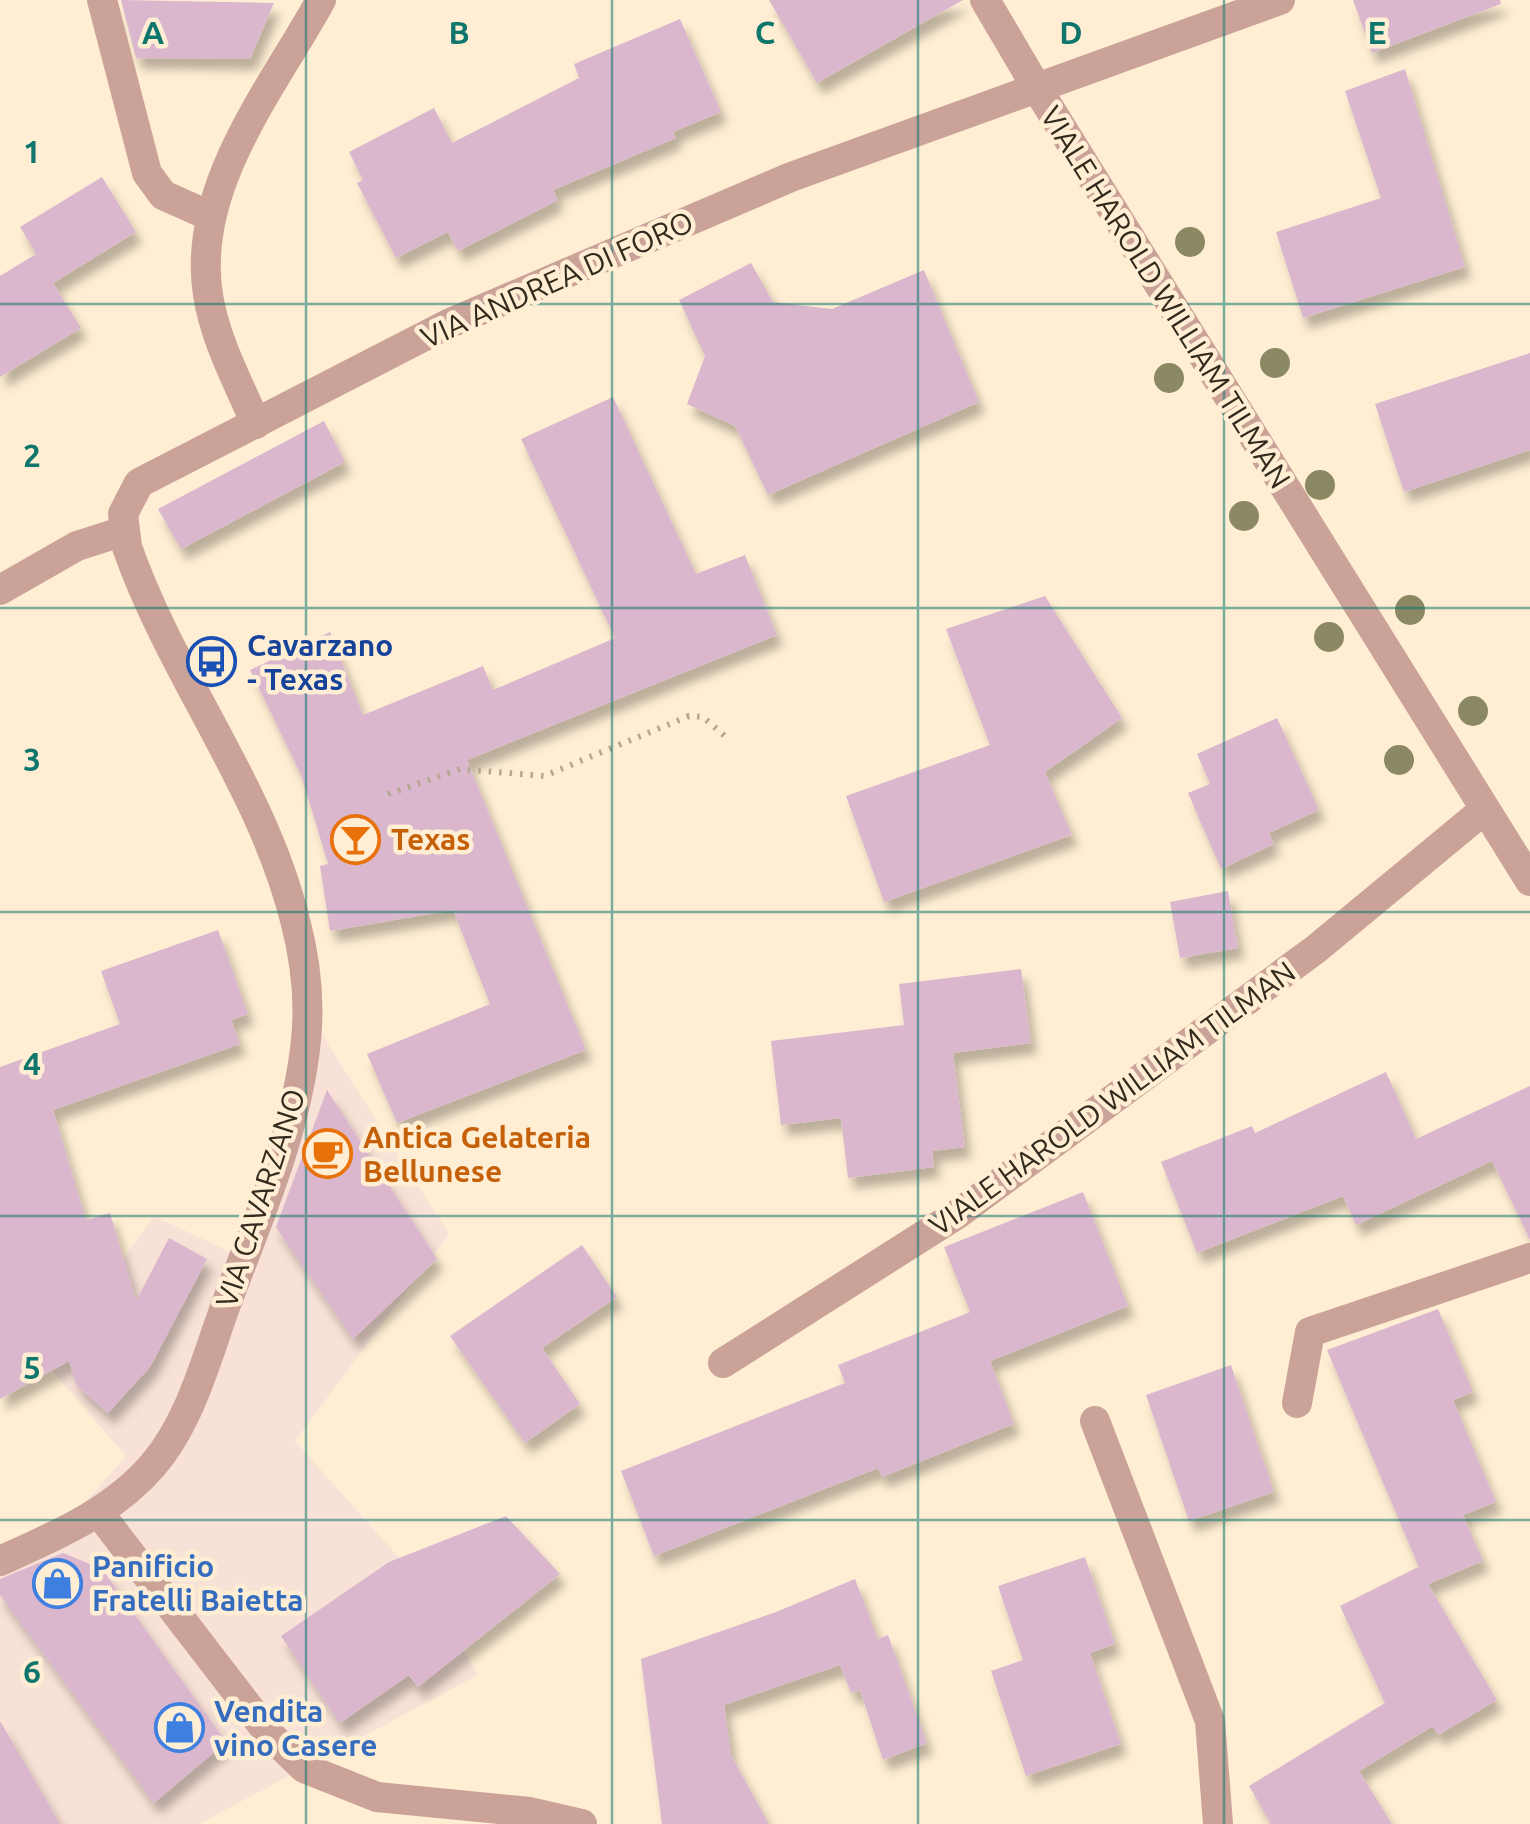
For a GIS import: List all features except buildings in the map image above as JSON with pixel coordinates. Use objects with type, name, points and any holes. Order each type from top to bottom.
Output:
[{"type":"street","points":[[102,0],[147,172],[163,195],[210,216]]},
{"type":"street","points":[[256,424],[217,333],[207,293],[210,216],[223,175],[322,0]]},
{"type":"street","points":[[985,0],[1038,90]]},
{"type":"street","name":"VIA ANDREA DI FORO","points":[[124,531],[124,514],[139,483],[448,324],[773,185],[1280,0]]},
{"type":"street","name":"VIALE HAROLD WILLIAM TILMAN","points":[[1038,90],[1530,881]]},
{"type":"street","points":[[0,590],[78,546],[124,531]]},
{"type":"street","name":"VIA CAVARZANO","points":[[0,1561],[98,1513],[154,1464],[194,1392],[278,1162],[297,1098],[307,1038],[306,980],[280,866],[132,560],[124,531]]},
{"type":"street","name":"VIALE HAROLD WILLIAM TILMAN","points":[[724,1363],[959,1213],[1316,949],[1484,810]]},
{"type":"street","points":[[1297,1403],[1310,1332],[1530,1258]]},
{"type":"street","points":[[1095,1422],[1210,1721],[1218,1824]]},
{"type":"street","points":[[98,1513],[270,1736],[304,1768],[377,1797],[530,1812],[582,1824]]},
{"type":"path","points":[[388,794],[460,769],[544,776],[688,716],[703,716],[726,737]]},
{"type":"shaded area","points":[[317,1027],[449,1234],[295,1441],[428,1590],[478,1675],[199,1824],[0,1824],[0,1547],[80,1508],[126,1456],[47,1365],[154,1216],[230,1252]]},
{"type":"place","name":"Cavarzano - Texas","points":[[212,662]]},
{"type":"place","name":"Texas","points":[[356,839]]},
{"type":"place","name":"Antica Gelateria Bellunese","points":[[328,1154]]},
{"type":"place","name":"Panificio Fratelli Baietta","points":[[57,1583]]},
{"type":"place","name":"Vendita vino Casere","points":[[179,1728]]}]
